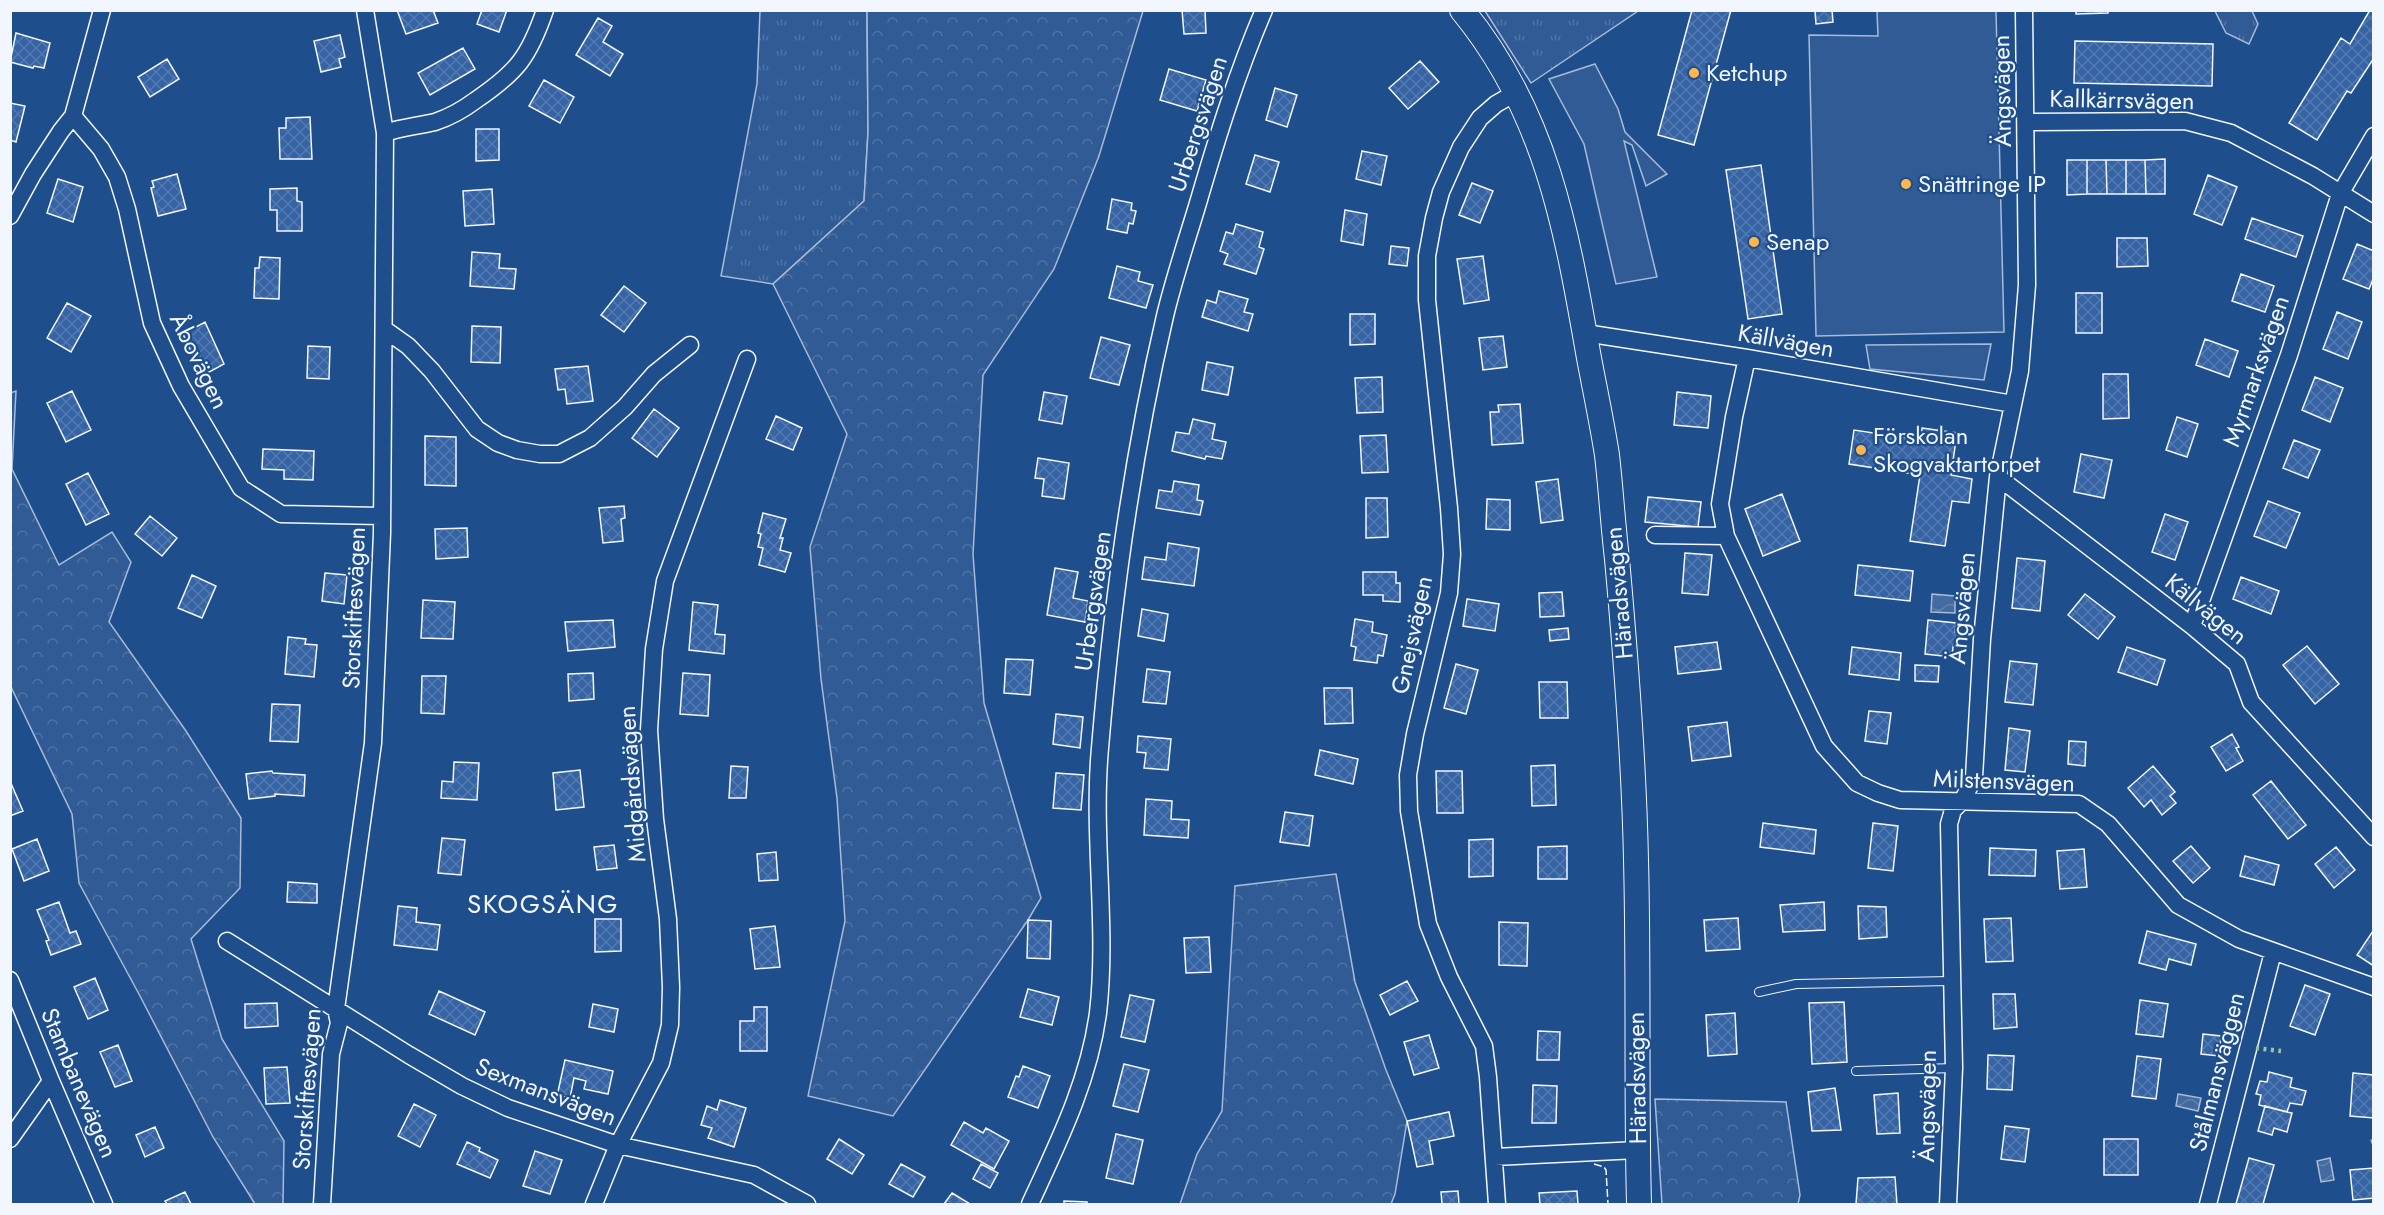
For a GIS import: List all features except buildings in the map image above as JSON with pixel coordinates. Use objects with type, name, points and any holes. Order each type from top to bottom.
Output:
[{"type":"street","points":[[10,216],[33,174],[61,130],[73,116],[102,10]]},
{"type":"street","name":"Storskiftesvägen","points":[[322,1204],[331,1054],[339,1023],[336,1009],[373,743],[379,627],[385,133],[365,10]]},
{"type":"street","points":[[385,133],[447,117],[498,85],[516,70],[526,56],[535,41],[545,10]]},
{"type":"street","name":"Urbergsvägen","points":[[1030,1204],[1071,1115],[1098,1016],[1100,948],[1097,798],[1099,752],[1107,668],[1138,450],[1169,302],[1218,136],[1247,50],[1264,10]]},
{"type":"street","name":"Häradsvägen","points":[[1462,10],[1517,92],[1556,192],[1574,272],[1607,455],[1628,689],[1636,860],[1639,1204]]},
{"type":"street","name":"Ängsvägen","points":[[1947,1204],[1954,1068],[1949,824],[1953,810],[1963,800],[1974,777],[1982,639],[1998,477],[2020,371],[2027,285],[2025,10]]},
{"type":"street","name":"Gnejsvägen","points":[[1497,1204],[1484,1047],[1449,977],[1428,924],[1409,811],[1408,775],[1415,734],[1449,593],[1452,554],[1427,300],[1427,256],[1441,192],[1461,147],[1480,118],[1496,104],[1517,92]]},
{"type":"street","name":"Åbovägen","points":[[73,116],[101,149],[117,177],[128,209],[152,323],[181,386],[241,488],[281,514],[381,516]]},
{"type":"street","name":"Kallkärrsvägen","points":[[2026,122],[2185,121],[2231,133],[2313,176],[2373,214]]},
{"type":"street","name":"Myrmarksvägen","points":[[2192,626],[2289,355],[2340,194],[2373,136]]},
{"type":"street","points":[[384,329],[408,346],[432,371],[477,429],[498,443],[517,450],[540,454],[559,454],[590,438],[625,407],[654,374],[690,345]]},
{"type":"street","name":"Källvägen","points":[[1585,333],[1747,358],[2013,404]]},
{"type":"street","name":"Milstensvägen","points":[[1747,358],[1734,417],[1720,504],[1726,536],[1824,746],[1857,783],[1878,794],[1900,800],[2079,804],[2108,824],[2178,905],[2240,939],[2373,987]]},
{"type":"street","name":"Midgårdsvägen","points":[[594,1204],[618,1146],[661,1063],[670,1025],[668,919],[655,819],[649,730],[654,650],[665,581],[747,359]]},
{"type":"street","name":"Källvägen","points":[[1998,477],[2192,626],[2237,664],[2251,702],[2373,837]]},
{"type":"street","points":[[1655,535],[1726,536]]},
{"type":"street","name":"Sexmansvägen","points":[[227,941],[462,1086],[535,1118],[618,1146],[753,1175],[807,1204]]},
{"type":"street","name":"Stålmansväggen","points":[[2208,1204],[2273,952]]},
{"type":"street","name":"Stambanevägen","points":[[10,980],[104,1204]]},
{"type":"street","points":[[10,1139],[51,1081]]},
{"type":"street","points":[[1494,1157],[1638,1150]]},
{"type":"lane","points":[[1758,992],[1796,984],[1951,981]]},
{"type":"lane","points":[[1856,1071],[1954,1068]]},
{"type":"green space","points":[[760,11],[867,11],[868,132],[864,201],[773,284],[721,276],[757,84]]},
{"type":"green space","points":[[867,11],[1143,11],[1099,156],[1054,269],[983,375],[973,554],[984,703],[1041,898],[893,1116],[808,1096],[845,921],[837,798],[821,679],[810,547],[847,434],[773,284],[864,201],[868,132]]},
{"type":"green space","points":[[1485,11],[1638,11],[1531,83]]},
{"type":"green space","points":[[2215,11],[2252,11],[2258,24],[2249,44],[2226,33]]},
{"type":"green space","points":[[16,391],[12,469],[59,565],[112,532],[131,562],[109,622],[186,731],[241,818],[240,888],[191,939],[222,1039],[284,1141],[283,1204],[255,1204],[213,1137],[79,883],[72,814],[11,687],[10,393]]},
{"type":"green space","points":[[1336,874],[1355,982],[1407,1121],[1395,1194],[1391,1204],[1180,1204],[1197,1154],[1222,1111],[1235,886]]},
{"type":"green space","points":[[1655,1099],[1786,1102],[1800,1195],[1798,1204],[1662,1204]]},
{"type":"shaded area","name":"Snättringe IP","points":[[1877,11],[1996,11],[2004,332],[1816,336],[1809,35],[1878,36]]},
{"type":"shaded area","points":[[1595,64],[1618,109],[1625,132],[1667,174],[1646,186],[1632,145],[1624,141],[1657,277],[1616,284],[1584,144],[1549,79]]},
{"type":"shaded area","points":[[1991,344],[1984,380],[1870,369],[1866,345]]},
{"type":"water","points":[[1932,594],[1955,596],[1955,613],[1931,612]]},
{"type":"water","points":[[2178,1094],[2201,1098],[2198,1111],[2176,1106]]},
{"type":"water","points":[[2330,1158],[2334,1180],[2321,1182],[2317,1161]]},
{"type":"hedge","points":[[2256,1048],[2281,1051]]},
{"type":"fence","points":[[1594,1164],[1606,1170],[1608,1204]]},
{"type":"place","name":"Ketchup","points":[[1694,73]]},
{"type":"place","name":"Snättringe IP","points":[[1906,184]]},
{"type":"place","name":"Senap","points":[[1754,242]]},
{"type":"place","name":"Förskolan Skogvaktartorpet","points":[[1861,450]]},
{"type":"district","name":"SKOGSÄNG","points":[[543,904]]}]
